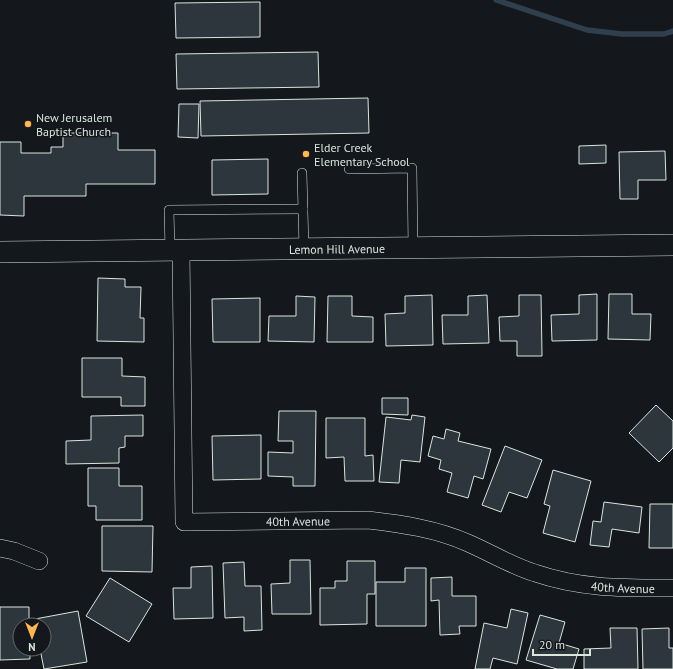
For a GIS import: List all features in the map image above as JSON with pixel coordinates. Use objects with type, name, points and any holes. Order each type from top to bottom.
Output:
[{"type":"street","name":"Lemon Hill Avenue","points":[[0,252],[673,245]]},
{"type":"street","name":"40th Avenue","points":[[176,250],[184,522],[368,520],[399,524],[440,533],[468,543],[534,573],[571,583],[604,588],[673,588]]},
{"type":"street","points":[[0,548],[14,551],[39,561]]},
{"type":"lane","points":[[349,169],[412,168],[413,248]]},
{"type":"lane","points":[[302,173],[304,249]]},
{"type":"lane","points":[[176,250],[169,210],[303,209]]},
{"type":"building","points":[[260,2],[260,37],[176,38],[175,3]]},
{"type":"building","points":[[318,52],[319,87],[177,89],[176,54]]},
{"type":"building","points":[[368,98],[369,133],[201,136],[200,101]]},
{"type":"building","points":[[179,104],[199,104],[198,138],[178,137]]},
{"type":"building","points":[[63,133],[118,133],[118,150],[155,150],[155,184],[86,184],[86,196],[24,196],[24,216],[0,215],[0,142],[21,142],[21,153],[51,153],[51,147],[63,147]]},
{"type":"building","points":[[606,145],[606,163],[579,164],[579,146]]},
{"type":"building","points":[[665,151],[666,180],[638,180],[638,199],[620,199],[619,152]]},
{"type":"building","points":[[268,159],[268,194],[212,195],[212,160]]},
{"type":"building","points":[[98,278],[125,279],[125,287],[141,287],[140,318],[144,318],[144,342],[97,341]]},
{"type":"building","points":[[597,294],[597,340],[552,341],[551,315],[579,314],[579,295]]},
{"type":"building","points":[[609,294],[632,294],[632,314],[651,314],[650,340],[608,339]]},
{"type":"building","points":[[432,295],[433,345],[386,346],[385,314],[405,313],[405,296]]},
{"type":"building","points":[[487,295],[489,343],[443,344],[442,315],[468,315],[468,296]]},
{"type":"building","points":[[519,295],[541,295],[542,356],[517,356],[517,341],[500,341],[499,317],[519,316]]},
{"type":"building","points":[[296,296],[315,297],[314,342],[268,341],[269,316],[296,316]]},
{"type":"building","points":[[328,296],[352,296],[352,316],[373,317],[373,342],[327,342]]},
{"type":"building","points":[[260,298],[260,342],[213,342],[212,299]]},
{"type":"building","points":[[82,358],[122,358],[122,376],[145,377],[145,406],[121,406],[121,397],[82,397]]},
{"type":"building","points":[[382,398],[408,398],[408,415],[382,414]]},
{"type":"building","points":[[656,405],[673,421],[673,448],[659,462],[629,433]]},
{"type":"building","points":[[279,411],[316,411],[315,486],[293,486],[293,477],[268,476],[268,452],[293,453],[293,441],[278,441]]},
{"type":"building","points":[[143,415],[143,436],[125,436],[125,447],[119,448],[119,463],[66,464],[66,441],[91,440],[91,416]]},
{"type":"building","points":[[412,415],[425,417],[420,462],[401,460],[399,483],[379,482],[386,417],[411,420]]},
{"type":"building","points":[[326,418],[365,418],[365,456],[373,455],[374,481],[345,481],[344,457],[326,458]]},
{"type":"building","points":[[446,429],[460,433],[458,441],[491,449],[483,479],[474,476],[468,498],[447,492],[452,473],[439,469],[441,460],[428,456],[433,436],[444,439]]},
{"type":"building","points":[[261,435],[261,479],[213,480],[212,436]]},
{"type":"building","points":[[505,446],[542,460],[527,498],[509,492],[501,512],[482,505]]},
{"type":"building","points":[[88,468],[119,468],[119,486],[142,486],[142,520],[96,520],[96,506],[88,506]]},
{"type":"building","points":[[553,470],[591,481],[575,542],[543,533],[550,506],[544,504]]},
{"type":"building","points":[[604,502],[642,507],[639,533],[612,529],[609,547],[590,545],[593,521],[601,522]]},
{"type":"building","points":[[650,504],[673,504],[673,548],[649,548]]},
{"type":"building","points":[[102,526],[153,526],[152,572],[102,571]]},
{"type":"building","points":[[290,560],[310,560],[311,614],[272,614],[271,584],[290,583]]},
{"type":"building","points":[[347,561],[375,561],[375,594],[367,594],[367,624],[320,625],[320,588],[335,588],[335,581],[347,581]]},
{"type":"building","points":[[244,562],[245,586],[261,586],[262,630],[244,631],[244,617],[225,618],[223,563]]},
{"type":"building","points":[[212,566],[213,618],[174,619],[173,588],[191,588],[191,567]]},
{"type":"building","points":[[405,568],[426,568],[426,626],[376,626],[376,582],[405,582]]},
{"type":"building","points":[[452,577],[452,596],[476,596],[476,626],[459,626],[460,634],[440,635],[439,600],[431,601],[431,578]]},
{"type":"building","points":[[110,578],[152,604],[129,642],[86,616]]},
{"type":"building","points":[[0,607],[29,607],[29,617],[12,617],[12,657],[30,657],[30,659],[0,660]]},
{"type":"building","points":[[511,609],[528,613],[517,664],[493,658],[490,669],[475,669],[484,623],[507,628]]},
{"type":"building","points":[[78,611],[87,662],[44,669],[42,657],[52,657],[52,617],[46,617]]},
{"type":"building","points":[[540,615],[565,622],[559,643],[579,649],[573,669],[557,669],[526,660]]},
{"type":"building","points":[[610,628],[637,628],[638,669],[584,669],[584,649],[611,648]]},
{"type":"building","points":[[669,628],[669,648],[673,648],[673,669],[643,669],[642,629]]},
{"type":"waterway","points":[[496,0],[587,30],[622,34],[664,34],[673,31]]},
{"type":"place","name":"New Jerusalem Baptist Church","points":[[28,124]]},
{"type":"place","name":"Elder Creek Elementary School","points":[[306,154]]}]
